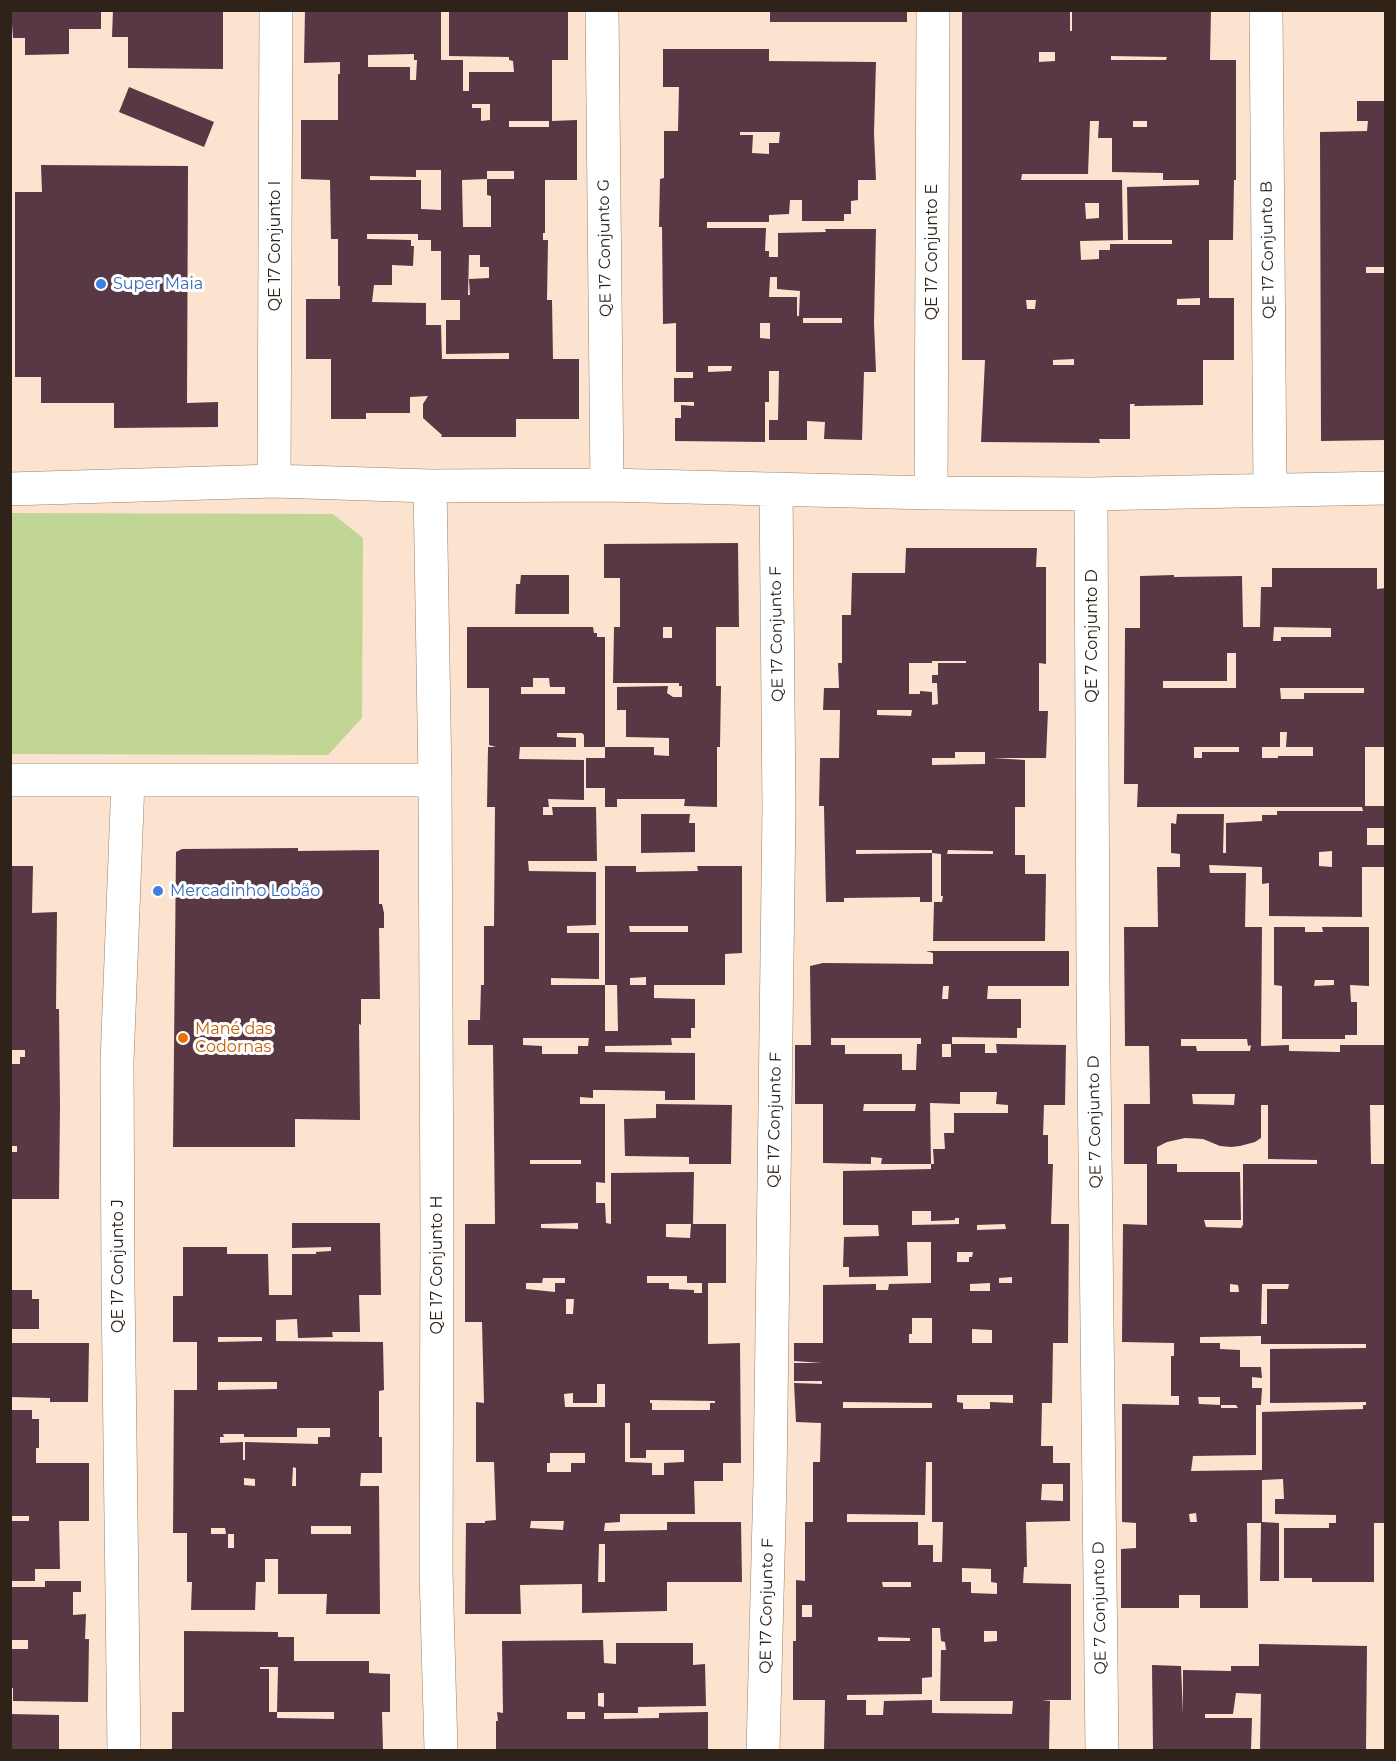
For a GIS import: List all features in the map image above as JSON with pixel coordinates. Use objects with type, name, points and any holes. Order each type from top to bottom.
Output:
[{"type":"street","name":"QE 17 Conjunto I","points":[[274,482],[276,10]]},
{"type":"street","name":"QE 17 Conjunto G","points":[[602,10],[607,485]]},
{"type":"street","name":"QE 17 Conjunto E","points":[[931,494],[933,10]]},
{"type":"street","name":"QE 17 Conjunto B","points":[[1266,10],[1270,490]]},
{"type":"street","points":[[10,489],[274,482],[430,486],[607,485],[931,494],[1091,494],[1386,488]]},
{"type":"street","name":"QE 17 Conjunto H","points":[[430,486],[435,780],[436,1572],[441,1750]]},
{"type":"street","name":"QE 17 Conjunto F","points":[[764,1750],[779,809],[776,489]]},
{"type":"street","name":"QE 7 Conjunto D","points":[[1091,494],[1093,1005],[1102,1750]]},
{"type":"street","points":[[10,780],[435,780]]},
{"type":"street","name":"QE 17 Conjunto J","points":[[124,1750],[117,1285],[117,1062],[128,781]]},
{"type":"green space","points":[[11,513],[333,514],[363,538],[362,718],[328,755],[11,754]]},
{"type":"building","points":[[11,10],[101,10],[101,29],[69,29],[69,54],[25,55],[25,38],[13,38]]},
{"type":"building","points":[[113,10],[223,10],[223,69],[128,68],[128,37],[112,37]]},
{"type":"building","points":[[305,10],[441,10],[441,60],[463,60],[463,91],[469,91],[469,72],[514,72],[513,61],[509,60],[509,57],[449,56],[449,10],[568,10],[568,60],[552,60],[552,121],[577,120],[577,180],[545,180],[543,240],[548,240],[547,300],[552,300],[553,359],[579,359],[579,419],[516,419],[516,437],[441,437],[442,435],[423,418],[423,404],[428,396],[410,397],[410,413],[366,413],[366,419],[331,419],[331,359],[306,359],[306,299],[340,299],[338,239],[331,239],[330,180],[301,179],[301,120],[338,120],[340,62],[304,63]],"holes":[[[414,54],[414,60],[417,60],[416,80],[410,80],[410,67],[368,67],[368,55]],[[472,104],[490,104],[490,120],[481,121],[481,108],[472,108]],[[509,121],[549,121],[549,127],[509,127]],[[416,170],[441,170],[441,210],[421,209],[421,180],[370,180],[370,176],[416,177]],[[487,171],[514,171],[514,179],[487,179]],[[487,179],[487,195],[491,196],[491,227],[463,227],[462,180]],[[367,234],[418,234],[418,240],[431,240],[431,251],[441,251],[441,300],[460,300],[460,320],[446,320],[446,354],[509,353],[509,359],[442,359],[441,325],[426,325],[426,303],[372,302],[374,285],[392,285],[392,265],[413,266],[414,246],[411,246],[411,240],[367,239]],[[469,255],[480,255],[480,267],[489,267],[489,278],[469,279],[470,295],[468,295]]]},
{"type":"building","points":[[770,10],[907,10],[907,22],[770,22]]},
{"type":"building","points":[[962,10],[1070,10],[1070,31],[1072,31],[1072,10],[1211,10],[1210,60],[1236,60],[1236,180],[1234,180],[1233,240],[1209,240],[1209,298],[1234,298],[1234,360],[1203,360],[1203,405],[1134,406],[1135,404],[1130,404],[1130,439],[1099,439],[1100,443],[981,442],[985,360],[962,360]],"holes":[[[1039,52],[1055,52],[1055,61],[1039,62]],[[1111,56],[1167,57],[1166,60],[1111,60]],[[1090,121],[1099,121],[1098,138],[1112,138],[1112,172],[1163,173],[1163,180],[1199,180],[1199,185],[1127,187],[1128,240],[1172,240],[1172,244],[1110,244],[1110,250],[1099,250],[1099,259],[1081,260],[1080,241],[1123,240],[1122,180],[1021,180],[1022,174],[1088,174]],[[1133,121],[1147,121],[1147,127],[1133,127]],[[1085,203],[1099,203],[1099,218],[1086,219]],[[1200,298],[1200,305],[1177,305],[1177,299]],[[1026,300],[1036,300],[1035,309],[1027,309]],[[1074,359],[1074,365],[1053,365],[1053,360]]]},
{"type":"building","points":[[663,49],[769,49],[769,61],[876,62],[874,133],[876,180],[858,180],[858,200],[851,201],[851,214],[844,214],[844,221],[802,221],[802,200],[790,200],[789,214],[769,215],[769,222],[707,222],[707,228],[766,228],[765,251],[769,251],[769,257],[778,257],[778,233],[826,232],[825,229],[876,229],[874,323],[876,372],[864,372],[862,440],[824,439],[825,422],[807,421],[807,440],[769,440],[769,420],[778,420],[779,371],[769,371],[769,402],[765,402],[765,442],[675,441],[675,418],[681,418],[681,405],[694,406],[694,402],[674,402],[674,378],[693,378],[693,372],[676,372],[676,323],[663,324],[662,227],[659,227],[660,179],[664,178],[664,131],[678,131],[679,87],[663,87]],"holes":[[[740,132],[780,132],[779,143],[769,143],[769,154],[752,153],[753,135],[740,135]],[[770,277],[777,277],[777,289],[800,291],[799,316],[797,316],[797,297],[769,297]],[[803,318],[842,318],[842,323],[803,323]],[[760,323],[770,323],[770,339],[760,338]],[[708,366],[732,366],[731,371],[708,372]]]},
{"type":"building","points":[[129,87],[214,122],[204,147],[119,112]]},
{"type":"building","points":[[1357,101],[1386,101],[1386,267],[1366,267],[1366,273],[1386,273],[1386,440],[1321,441],[1320,132],[1367,131],[1368,121],[1357,121]]},
{"type":"building","name":"Super Maia","points":[[41,165],[188,166],[187,403],[218,402],[218,427],[114,428],[114,403],[41,403],[41,377],[15,377],[15,192],[42,192]]},
{"type":"building","points":[[738,543],[739,627],[716,627],[716,686],[721,686],[720,747],[717,747],[717,807],[684,806],[685,799],[617,799],[617,807],[605,807],[605,788],[586,788],[586,758],[605,758],[605,747],[654,747],[654,755],[669,756],[669,738],[626,737],[626,710],[617,710],[617,687],[668,686],[667,693],[673,697],[682,697],[682,686],[679,686],[679,683],[613,683],[614,627],[620,627],[620,578],[604,578],[604,544]],"holes":[[[663,627],[672,627],[672,638],[663,638]]]},
{"type":"building","points":[[906,548],[1037,548],[1036,567],[1046,567],[1046,664],[1039,663],[1039,711],[1048,711],[1046,758],[993,758],[1025,760],[1025,807],[1015,807],[1015,855],[1025,855],[1025,874],[1046,874],[1045,941],[933,941],[934,902],[942,902],[943,896],[941,896],[941,854],[932,853],[932,902],[920,902],[920,897],[844,898],[844,902],[826,902],[824,806],[819,806],[820,758],[839,758],[840,710],[823,710],[824,688],[839,688],[838,663],[842,663],[842,615],[851,615],[852,573],[905,573]],"holes":[[[932,661],[966,661],[966,663],[938,663],[938,675],[932,675],[932,683],[937,683],[938,704],[932,705],[932,692],[920,691],[920,694],[909,694],[909,663],[932,663]],[[877,710],[912,710],[911,716],[877,715]],[[955,752],[985,752],[985,764],[932,765],[932,758],[955,758]],[[856,850],[932,850],[932,853],[856,854]],[[948,850],[993,851],[993,854],[947,854]]]},
{"type":"building","points":[[1272,568],[1377,568],[1377,589],[1386,588],[1386,747],[1365,747],[1365,806],[1386,806],[1386,828],[1367,828],[1367,845],[1386,845],[1386,867],[1362,867],[1362,917],[1269,916],[1269,883],[1262,884],[1262,867],[1209,865],[1210,873],[1246,873],[1245,927],[1262,927],[1261,1046],[1289,1045],[1289,1051],[1340,1052],[1340,1045],[1386,1045],[1386,1105],[1370,1105],[1371,1164],[1386,1164],[1386,1523],[1374,1523],[1374,1582],[1312,1582],[1312,1578],[1284,1578],[1284,1528],[1329,1528],[1329,1523],[1336,1523],[1336,1515],[1275,1514],[1275,1499],[1284,1499],[1283,1479],[1262,1480],[1262,1522],[1279,1523],[1279,1581],[1260,1581],[1261,1523],[1247,1523],[1248,1608],[1200,1608],[1200,1595],[1179,1595],[1179,1608],[1121,1608],[1121,1549],[1136,1548],[1136,1523],[1122,1522],[1122,1404],[1179,1405],[1179,1396],[1171,1396],[1171,1356],[1174,1356],[1174,1343],[1122,1342],[1123,1224],[1147,1225],[1147,1164],[1124,1164],[1124,1104],[1150,1104],[1149,1046],[1125,1046],[1124,927],[1158,927],[1157,867],[1180,867],[1180,854],[1171,853],[1171,823],[1176,824],[1177,814],[1224,814],[1223,853],[1226,853],[1226,823],[1262,821],[1262,815],[1277,815],[1277,811],[1363,811],[1362,807],[1137,807],[1138,784],[1124,784],[1125,628],[1140,628],[1140,576],[1242,576],[1243,627],[1260,627],[1261,587],[1272,587]],"holes":[[[1274,627],[1331,628],[1331,637],[1281,637],[1281,641],[1273,641]],[[1227,653],[1236,653],[1236,688],[1163,688],[1163,681],[1227,681]],[[1280,688],[1364,688],[1364,693],[1304,693],[1304,699],[1281,699]],[[1280,732],[1287,732],[1286,747],[1313,747],[1313,756],[1262,758],[1262,747],[1280,747]],[[1194,747],[1239,747],[1239,752],[1202,752],[1202,758],[1194,758]],[[1332,851],[1332,867],[1319,866],[1319,852]],[[1181,1039],[1247,1039],[1248,1046],[1251,1045],[1250,1051],[1197,1051],[1196,1046],[1181,1046]],[[1192,1094],[1235,1094],[1234,1105],[1193,1104]],[[1261,1105],[1268,1105],[1268,1159],[1317,1160],[1317,1164],[1243,1164],[1243,1225],[1241,1228],[1206,1227],[1204,1220],[1241,1220],[1240,1172],[1177,1172],[1177,1164],[1157,1164],[1157,1147],[1185,1138],[1203,1139],[1220,1146],[1240,1146],[1261,1138]],[[1230,1284],[1238,1285],[1239,1292],[1230,1292]],[[1262,1284],[1289,1284],[1288,1289],[1267,1289],[1267,1324],[1261,1324]],[[1261,1336],[1261,1344],[1366,1344],[1366,1348],[1270,1349],[1270,1403],[1366,1402],[1366,1405],[1363,1405],[1363,1409],[1262,1412],[1262,1470],[1191,1471],[1193,1456],[1256,1455],[1256,1405],[1261,1405],[1262,1388],[1252,1388],[1252,1377],[1262,1378],[1261,1367],[1240,1367],[1240,1350],[1220,1349],[1220,1343],[1200,1343],[1200,1337]],[[1198,1397],[1220,1397],[1220,1405],[1199,1404]],[[1221,1405],[1236,1405],[1238,1408],[1221,1408]],[[1196,1513],[1197,1522],[1190,1522],[1189,1514]]]},
{"type":"building","points":[[521,575],[569,575],[569,614],[515,614],[516,584],[520,584]]},
{"type":"building","points":[[467,627],[593,627],[597,637],[605,637],[605,747],[584,747],[582,733],[557,733],[557,737],[576,738],[576,747],[520,747],[519,759],[584,760],[584,800],[548,799],[549,807],[543,807],[543,815],[553,815],[552,807],[596,807],[597,861],[528,861],[529,871],[596,872],[596,925],[567,926],[567,933],[599,933],[599,979],[551,978],[551,985],[605,985],[605,866],[636,866],[636,872],[698,871],[697,866],[742,866],[742,953],[725,954],[725,985],[654,985],[654,998],[695,999],[695,1028],[691,1028],[691,1038],[671,1038],[672,1045],[605,1046],[605,1052],[695,1053],[695,1100],[665,1100],[665,1091],[593,1090],[593,1098],[580,1097],[580,1104],[605,1104],[605,1183],[596,1182],[596,1203],[605,1203],[606,1223],[611,1224],[611,1173],[694,1172],[693,1224],[726,1224],[726,1283],[708,1283],[708,1344],[740,1343],[741,1463],[723,1463],[723,1481],[694,1481],[695,1514],[620,1514],[620,1522],[605,1523],[604,1531],[667,1530],[667,1522],[741,1522],[742,1582],[667,1582],[667,1611],[582,1613],[582,1584],[520,1585],[521,1614],[465,1614],[466,1523],[485,1523],[485,1521],[496,1520],[494,1462],[476,1462],[476,1402],[484,1403],[482,1322],[465,1322],[465,1224],[495,1224],[493,1045],[468,1045],[468,1020],[480,1020],[481,985],[484,985],[484,926],[494,926],[495,807],[487,807],[488,747],[496,747],[489,745],[489,688],[467,688]],"holes":[[[533,678],[549,678],[550,687],[565,687],[565,694],[521,694],[521,687],[533,687]],[[629,926],[688,926],[688,932],[630,932]],[[646,977],[646,985],[630,985],[630,978]],[[605,985],[617,985],[618,1031],[605,1031]],[[523,1038],[589,1038],[588,1046],[578,1046],[578,1054],[542,1054],[542,1046],[523,1045]],[[530,1160],[581,1160],[581,1164],[530,1164]],[[578,1223],[578,1229],[541,1228],[541,1224]],[[666,1224],[691,1224],[690,1238],[666,1237]],[[647,1276],[687,1276],[687,1283],[702,1283],[702,1293],[694,1293],[694,1290],[669,1289],[669,1283],[647,1283]],[[543,1278],[565,1278],[565,1283],[555,1283],[555,1292],[526,1289],[526,1283],[542,1283]],[[566,1299],[574,1299],[573,1314],[566,1314]],[[597,1384],[605,1384],[605,1407],[565,1407],[564,1394],[573,1393],[573,1403],[597,1403]],[[650,1400],[715,1401],[715,1403],[710,1403],[710,1410],[652,1410]],[[625,1423],[630,1423],[630,1458],[646,1458],[646,1450],[684,1450],[684,1462],[664,1463],[664,1475],[652,1475],[652,1463],[625,1462]],[[550,1453],[585,1453],[585,1463],[571,1463],[571,1472],[547,1472]],[[531,1521],[564,1521],[563,1530],[530,1528]],[[599,1544],[605,1544],[605,1582],[598,1582]]]},
{"type":"building","points":[[641,814],[690,814],[689,823],[695,823],[695,852],[641,853]]},
{"type":"building","points":[[298,848],[298,851],[379,850],[379,904],[382,904],[384,913],[384,928],[379,928],[380,999],[361,999],[360,1120],[295,1119],[295,1147],[173,1147],[176,852],[182,849]]},
{"type":"building","points":[[10,866],[33,866],[32,913],[57,912],[59,1199],[10,1199],[10,1152],[17,1152],[17,1146],[10,1146],[10,1064],[20,1064],[20,1057],[25,1057],[25,1050],[10,1050]]},
{"type":"building","points":[[1274,927],[1305,927],[1305,932],[1323,932],[1322,927],[1369,927],[1369,986],[1350,985],[1351,1002],[1357,1002],[1357,1035],[1345,1035],[1345,1039],[1282,1039],[1282,986],[1274,985]],"holes":[[[1315,980],[1334,980],[1334,985],[1314,986]]]},
{"type":"building","points":[[926,951],[1069,951],[1069,986],[988,986],[987,999],[1021,999],[1021,1028],[1017,1028],[1017,1038],[952,1037],[952,1044],[985,1044],[985,1053],[997,1053],[996,1044],[1066,1045],[1065,1105],[1044,1105],[1043,1135],[1048,1135],[1048,1164],[1053,1164],[1051,1224],[1069,1224],[1068,1343],[1053,1343],[1052,1403],[1042,1403],[1041,1446],[1053,1446],[1053,1463],[1070,1463],[1070,1521],[1026,1522],[1027,1567],[1024,1567],[1023,1583],[1071,1584],[1071,1700],[1042,1700],[1050,1701],[1049,1750],[824,1750],[825,1700],[793,1700],[796,1580],[805,1581],[805,1522],[813,1522],[813,1462],[820,1462],[821,1423],[796,1422],[794,1383],[822,1384],[822,1381],[794,1381],[794,1363],[822,1363],[794,1361],[794,1343],[823,1343],[823,1285],[876,1284],[876,1290],[888,1290],[889,1284],[931,1283],[931,1242],[907,1242],[908,1276],[849,1277],[849,1267],[843,1267],[844,1237],[879,1236],[878,1225],[843,1225],[843,1171],[931,1169],[931,1164],[881,1164],[882,1158],[871,1157],[871,1164],[823,1163],[823,1104],[795,1104],[795,1045],[811,1045],[810,966],[823,963],[933,964],[933,953]],"holes":[[[943,986],[949,986],[948,999],[942,999]],[[831,1038],[921,1038],[921,1044],[917,1044],[916,1070],[902,1070],[902,1054],[845,1054],[845,1045],[831,1045]],[[942,1044],[951,1044],[951,1057],[942,1057]],[[960,1092],[997,1092],[996,1104],[1008,1105],[1008,1113],[954,1113],[954,1133],[944,1133],[945,1149],[933,1149],[934,1164],[931,1164],[930,1103],[960,1104]],[[864,1104],[916,1104],[915,1111],[863,1111]],[[912,1211],[931,1211],[931,1221],[959,1218],[959,1224],[912,1225]],[[1005,1224],[1006,1229],[977,1230],[977,1225]],[[957,1252],[973,1252],[972,1257],[969,1257],[969,1262],[957,1262]],[[1012,1277],[1012,1283],[999,1283],[999,1278]],[[990,1283],[990,1291],[970,1291],[970,1284]],[[912,1318],[932,1318],[932,1343],[909,1343],[909,1334],[912,1334]],[[972,1329],[992,1330],[992,1343],[972,1343]],[[957,1395],[1013,1395],[1013,1403],[990,1402],[990,1409],[963,1409],[963,1403],[957,1402]],[[843,1402],[932,1403],[932,1408],[843,1408]],[[926,1462],[932,1462],[932,1522],[943,1522],[942,1562],[933,1562],[933,1545],[918,1545],[918,1522],[847,1522],[847,1514],[925,1515]],[[1042,1484],[1063,1484],[1063,1501],[1041,1500]],[[962,1568],[991,1569],[991,1582],[997,1583],[997,1594],[971,1593],[971,1582],[962,1582]],[[882,1582],[911,1582],[911,1587],[883,1587]],[[802,1605],[812,1605],[812,1617],[802,1617]],[[932,1628],[940,1628],[941,1641],[945,1642],[946,1650],[941,1650],[940,1701],[1013,1701],[1012,1714],[932,1713],[932,1700],[884,1701],[883,1715],[866,1715],[866,1700],[847,1700],[847,1695],[922,1694],[922,1678],[932,1677]],[[984,1631],[997,1631],[997,1641],[984,1642]],[[878,1637],[910,1638],[910,1641],[878,1641]]]},
{"type":"building","points":[[656,1104],[732,1105],[731,1164],[689,1164],[689,1157],[625,1156],[624,1119],[656,1118]]},
{"type":"building","points":[[292,1223],[380,1223],[381,1295],[359,1295],[360,1332],[332,1332],[333,1337],[298,1338],[297,1319],[276,1320],[276,1341],[383,1342],[384,1390],[379,1391],[382,1473],[361,1473],[360,1486],[379,1486],[380,1614],[326,1614],[327,1594],[278,1594],[278,1559],[265,1559],[265,1582],[256,1582],[255,1610],[191,1610],[192,1582],[187,1582],[187,1533],[173,1533],[174,1390],[197,1390],[197,1342],[173,1342],[173,1296],[183,1296],[183,1247],[227,1247],[227,1254],[268,1254],[269,1295],[292,1295],[292,1254],[316,1254],[316,1252],[331,1251],[331,1247],[292,1248]],"holes":[[[218,1337],[262,1337],[262,1341],[218,1342]],[[218,1382],[277,1382],[277,1389],[218,1390]],[[297,1428],[330,1428],[330,1437],[318,1437],[318,1444],[245,1442],[245,1460],[243,1460],[243,1442],[220,1443],[220,1437],[224,1437],[223,1434],[244,1434],[244,1437],[297,1437]],[[293,1467],[296,1468],[296,1486],[292,1486]],[[244,1478],[255,1479],[255,1486],[244,1485]],[[311,1526],[351,1526],[351,1534],[311,1534]],[[211,1528],[225,1528],[226,1534],[211,1534]],[[228,1534],[234,1534],[234,1548],[228,1548]]]},
{"type":"building","points":[[10,1290],[32,1290],[32,1299],[39,1299],[39,1329],[10,1329]]},
{"type":"building","points":[[10,1343],[89,1343],[88,1402],[50,1402],[50,1398],[10,1397]]},
{"type":"building","points":[[10,1410],[32,1410],[32,1419],[39,1419],[39,1448],[36,1448],[36,1463],[89,1463],[89,1521],[59,1521],[60,1569],[35,1569],[35,1581],[10,1581],[10,1521],[29,1521],[29,1516],[10,1516]]},
{"type":"building","points":[[45,1581],[81,1581],[81,1592],[73,1592],[73,1615],[86,1614],[85,1639],[89,1639],[88,1702],[13,1701],[13,1688],[10,1688],[10,1649],[28,1649],[28,1640],[10,1640],[10,1587],[45,1587]]},
{"type":"building","points":[[184,1631],[278,1632],[278,1637],[294,1637],[294,1661],[369,1661],[369,1673],[390,1674],[390,1712],[382,1712],[383,1750],[172,1750],[172,1712],[184,1712]],"holes":[[[260,1667],[278,1667],[277,1712],[269,1712],[269,1669],[260,1669]],[[277,1712],[334,1712],[334,1719],[277,1718]]]},
{"type":"building","points":[[603,1640],[604,1663],[616,1664],[616,1643],[693,1643],[693,1665],[705,1664],[706,1706],[638,1707],[638,1713],[604,1713],[604,1719],[659,1718],[659,1713],[708,1712],[708,1750],[496,1750],[497,1712],[503,1713],[502,1641]],"holes":[[[598,1693],[604,1693],[604,1707],[598,1706]],[[567,1712],[585,1712],[585,1719],[567,1719]]]},
{"type":"building","points":[[1259,1644],[1367,1646],[1366,1750],[1260,1750],[1261,1694],[1236,1693],[1233,1714],[1205,1714],[1205,1718],[1252,1718],[1251,1750],[1153,1750],[1152,1665],[1181,1666],[1183,1714],[1183,1670],[1231,1671],[1231,1666],[1259,1666]]},
{"type":"building","points":[[10,1714],[59,1715],[59,1750],[10,1750]]},
{"type":"place","name":"Super Maia","points":[[101,284]]},
{"type":"place","name":"Mercadinho Lobão","points":[[158,891]]},
{"type":"place","name":"Mané das Codornas","points":[[183,1038]]}]
